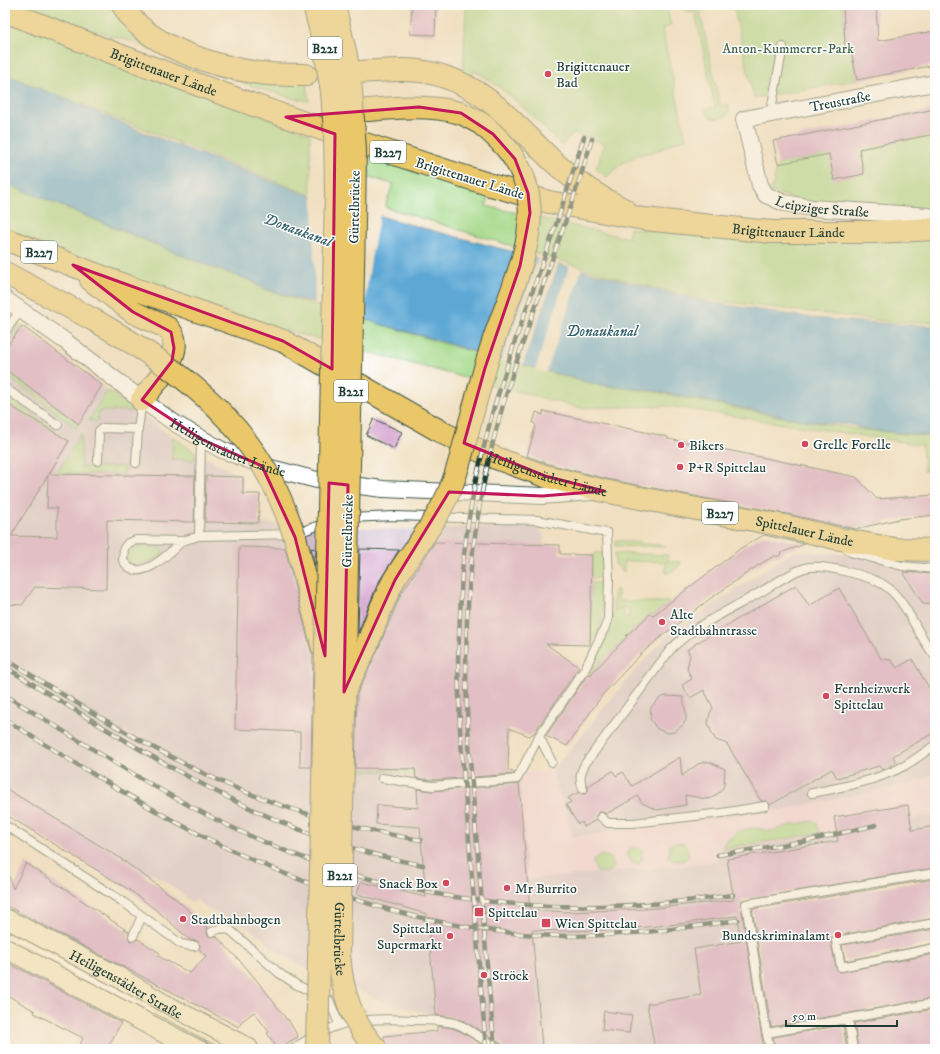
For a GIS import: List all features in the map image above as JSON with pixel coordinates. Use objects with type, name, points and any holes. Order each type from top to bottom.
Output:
[{"type":"main road","points":[[123,5],[142,29],[173,48],[216,64],[242,70],[276,74],[306,75]]},
{"type":"main road","name":"Gürtelbrücke","points":[[314,5],[324,44],[347,84],[335,133],[336,194],[317,1049]]},
{"type":"main road","name":"Gürtelbrücke","points":[[334,5],[346,55],[347,84],[353,117],[355,182],[339,929],[341,974],[350,1010],[358,1026],[376,1049]]},
{"type":"main road","name":"Brigittenauer Lände","points":[[5,11],[286,117],[406,158],[549,202],[644,219],[771,232],[874,232],[935,229]]},
{"type":"main road","points":[[347,84],[390,70],[418,71],[440,75],[464,84],[489,100],[557,165],[581,184],[608,201],[644,219]]},
{"type":"main road","points":[[286,117],[419,107],[441,109],[461,114],[480,123],[506,146],[515,159],[523,176],[528,193],[530,213],[526,246],[485,368],[451,488],[432,523],[394,580],[377,616],[366,647],[344,692]]},
{"type":"main road","name":"Heiligenstädter Lände","points":[[5,239],[126,286],[283,341],[446,434],[493,457],[546,476],[604,491]]},
{"type":"main road","points":[[73,265],[100,288],[133,312],[168,328],[171,332],[174,348],[172,361],[142,400]]},
{"type":"main road","points":[[5,273],[92,319],[144,349],[191,384],[235,427],[252,449],[271,480],[284,508],[295,536],[326,656]]},
{"type":"main road","name":"Spittelauer Lände","points":[[604,491],[895,549],[935,550]]},
{"type":"main road","name":"Heiligenstädter Straße","points":[[5,920],[111,982],[197,1049]]},
{"type":"main road","name":"Heiligenstädter Straße","points":[[5,946],[111,982],[163,1005],[237,1047]]},
{"type":"street","name":"Treustraße","points":[[744,119],[935,83]]},
{"type":"street","name":"Leipziger Straße","points":[[744,119],[760,185],[766,195],[784,203],[812,208],[929,216],[935,218]]},
{"type":"street","name":"Heiligenstädter Lände","points":[[5,299],[65,341],[176,424],[222,450],[267,467],[301,477],[335,484],[383,489],[542,496],[604,491]]},
{"type":"lane","points":[[770,114],[784,47]]},
{"type":"lane","points":[[5,332],[21,310]]},
{"type":"lane","points":[[5,388],[58,425]]},
{"type":"lane","points":[[136,464],[138,429],[142,400]]},
{"type":"lane","points":[[98,461],[99,431],[103,428],[138,429]]},
{"type":"lane","points":[[199,536],[201,439]]},
{"type":"lane","points":[[182,541],[163,559],[142,570],[129,568],[123,560],[124,548],[132,541],[136,540],[182,541],[199,536],[294,534],[340,519],[353,517],[394,516],[537,520],[607,532],[609,579],[608,618],[605,627],[585,669],[540,736],[517,779],[432,786],[382,778]]},
{"type":"lane","points":[[836,538],[850,552],[902,566],[935,569]]},
{"type":"lane","points":[[583,789],[580,778],[581,771],[585,764],[678,641],[771,586],[805,568],[819,566],[848,572],[875,580],[885,585],[895,594],[929,650],[935,656]]},
{"type":"lane","points":[[540,736],[552,762]]},
{"type":"lane","points":[[812,793],[851,785],[878,777],[904,766],[935,745]]},
{"type":"lane","points":[[601,817],[608,823],[633,823],[722,813],[765,806]]},
{"type":"lane","points":[[5,825],[123,902],[182,944],[196,946]]},
{"type":"lane","points":[[770,1049],[746,904],[935,873]]},
{"type":"lane","points":[[133,936],[142,916]]},
{"type":"lane","points":[[935,923],[836,941],[841,967],[935,948]]},
{"type":"lane","points":[[212,932],[221,928],[230,930],[279,973],[297,985],[329,1000],[339,1024]]},
{"type":"lane","points":[[5,933],[111,982],[156,1013]]},
{"type":"lane","points":[[767,1033],[935,1003]]},
{"type":"lane","points":[[294,1049],[339,1024],[358,1020],[381,1018],[447,1022],[462,1026],[499,1049]]},
{"type":"lane","points":[[848,1019],[853,1049]]},
{"type":"highlighted area","points":[[419,107],[461,113],[493,134],[515,159],[528,193],[530,213],[520,266],[485,368],[464,443],[545,476],[604,491],[542,496],[449,492],[395,580],[344,692],[348,485],[329,483],[325,656],[295,537],[262,466],[201,439],[142,400],[172,361],[174,348],[171,332],[133,312],[73,265],[283,341],[332,369],[335,134],[286,117]]},
{"type":"shaded area","points":[[5,314],[131,408],[151,420],[161,429],[195,452],[243,477],[243,494],[260,494],[259,523],[400,530],[535,525],[544,535],[542,553],[592,555],[590,645],[547,644],[547,651],[511,644],[508,771],[518,772],[521,798],[513,799],[520,880],[718,862],[717,852],[935,815],[935,826],[727,859],[741,941],[694,949],[702,995],[647,1004],[655,1049],[515,1049],[455,1017],[424,1013],[379,1000],[298,964],[273,949],[262,937],[241,924],[235,923],[203,906],[196,899],[192,903],[179,891],[152,873],[149,876],[146,874],[144,875],[121,859],[122,858],[118,855],[117,857],[5,788]]},
{"type":"shaded area","points":[[794,551],[928,559],[935,574],[935,774],[910,784],[779,810],[573,837],[552,771],[630,676],[671,632]]},
{"type":"shaded area","points":[[552,771],[573,837],[779,810],[910,784],[935,774],[935,815],[718,852],[719,862],[527,880],[518,772]]},
{"type":"green space","points":[[16,5],[116,5],[141,37],[306,81],[309,101],[292,98],[252,86],[130,41],[48,18]]},
{"type":"green space","name":"Brigittenauer Bad","points":[[466,5],[667,5],[671,26],[662,29],[686,139],[674,142],[660,150],[638,155],[621,164],[607,177],[596,169],[605,144],[573,133],[562,146],[532,115],[499,87],[475,71],[472,76],[463,72]]},
{"type":"green space","points":[[686,5],[708,5],[707,9],[700,11],[720,106],[729,104],[729,113],[723,117],[712,118],[707,113],[706,109],[715,107],[695,12],[685,12]]},
{"type":"green space","name":"Anton-Kummerer-Park","points":[[733,5],[843,5],[845,45],[850,45],[857,80],[754,98]]},
{"type":"green space","points":[[5,19],[310,134],[311,195],[5,74]]},
{"type":"green space","points":[[935,134],[935,211],[812,204],[771,192],[778,164]]},
{"type":"green space","points":[[367,154],[490,194],[486,206],[628,238],[630,228],[708,236],[935,236],[935,322],[891,322],[695,298],[610,276],[385,207],[393,184],[369,177]]},
{"type":"green space","points":[[5,183],[209,267],[249,280],[262,289],[459,348],[597,385],[656,392],[770,415],[863,430],[935,437],[935,472],[924,471],[922,445],[667,406],[581,408],[261,324],[151,286],[5,230]]},
{"type":"green space","points":[[19,324],[22,326],[5,349],[5,344]]},
{"type":"green space","points":[[5,369],[79,424],[76,428],[5,374]]},
{"type":"green space","points":[[107,392],[111,392],[131,408],[132,411],[99,411],[98,421],[89,421],[103,397]]},
{"type":"green space","points":[[9,398],[55,430],[52,434],[50,433],[51,430],[10,405],[8,407],[5,406]]},
{"type":"green space","points":[[81,433],[81,467],[125,467],[124,474],[57,474]]},
{"type":"green space","points":[[173,437],[195,452],[195,460],[172,459]]},
{"type":"green space","points":[[616,540],[666,546],[666,547],[615,546]]},
{"type":"green space","points":[[138,546],[161,548],[163,552],[160,556],[142,565],[132,564],[129,562],[128,558],[129,551]]},
{"type":"green space","points":[[595,553],[604,553],[604,578],[591,578],[592,556]]},
{"type":"green space","points":[[615,553],[668,555],[668,561],[681,562],[679,567],[675,570],[666,573],[666,562],[624,561],[624,572],[615,564]]},
{"type":"green space","points":[[591,583],[604,583],[601,623],[595,638],[590,645]]},
{"type":"green space","points":[[614,590],[618,590],[618,601],[670,602],[652,616],[650,614],[607,656],[606,655],[604,657],[605,658],[587,676],[609,633],[614,610],[624,610],[624,617],[629,617],[629,608],[613,608]]},
{"type":"green space","points":[[354,769],[416,771],[417,777],[391,772],[354,771]]},
{"type":"green space","points":[[813,821],[816,822],[820,833],[722,849],[726,840],[732,837],[737,831],[755,828],[771,831],[791,825]]},
{"type":"green space","points":[[677,842],[685,844],[689,853],[688,857],[683,861],[673,861],[668,856],[670,845]]},
{"type":"green space","points":[[631,848],[640,848],[642,850],[642,859],[640,863],[633,864],[627,854]]},
{"type":"green space","points":[[600,855],[609,857],[614,864],[613,869],[606,872],[597,872],[593,864],[594,859]]},
{"type":"water","name":"Donaukanal","points":[[5,74],[143,132],[313,197],[408,224],[695,300],[811,318],[935,326],[935,436],[862,429],[852,425],[807,421],[656,391],[595,384],[377,323],[318,303],[294,298],[263,288],[250,280],[210,266],[5,183]]},
{"type":"pier","points":[[313,195],[380,214],[371,259],[364,321],[315,304]]},
{"type":"pier","points":[[538,257],[559,262],[522,366],[501,361]]},
{"type":"pier","points":[[570,265],[582,268],[546,373],[535,370]]},
{"type":"building","points":[[412,5],[436,5],[435,35],[410,34]]},
{"type":"building","points":[[843,5],[876,5],[878,41],[935,31],[935,65],[857,80],[850,45],[845,45]]},
{"type":"building","points":[[935,109],[935,134],[859,149],[864,174],[834,180],[829,154],[778,164],[773,141]]},
{"type":"building","points":[[22,326],[102,385],[79,424],[5,369],[5,349]]},
{"type":"building","points":[[9,405],[69,441],[49,474],[195,476],[194,522],[107,520],[106,589],[35,587],[22,605],[5,604],[5,413]],"holes":[[[48,475],[47,508],[57,508],[57,537],[11,536]]]},
{"type":"building","name":"P+R Spittelau","points":[[543,411],[668,437],[668,439],[856,477],[877,499],[935,495],[935,515],[899,519],[856,529],[607,479],[549,464],[527,456],[536,425],[533,423],[536,412],[543,415]]},
{"type":"building","points":[[374,419],[402,432],[394,449],[366,435]]},
{"type":"building","points":[[206,476],[243,477],[243,494],[260,494],[258,523],[205,522]]},
{"type":"building","name":"Alte Stadtbahntrasse","points":[[764,535],[805,544],[783,552],[779,556],[774,556],[757,566],[711,598],[663,635],[642,653],[603,694],[567,746],[546,736],[588,674],[590,675],[627,637],[626,636],[650,614],[652,616],[741,548]]},
{"type":"building","points":[[435,542],[560,545],[560,554],[592,555],[590,645],[546,644],[579,667],[534,733],[529,736],[509,728],[508,771],[515,772],[514,774],[432,780],[416,778],[415,769],[355,768],[357,694],[377,652],[401,594]]},
{"type":"building","points":[[239,547],[285,548],[313,655],[311,767],[300,767],[300,732],[235,729]]},
{"type":"building","points":[[311,548],[316,549],[315,566]]},
{"type":"building","points":[[360,549],[399,550],[378,583],[358,633]]},
{"type":"building","points":[[903,572],[935,574],[935,605],[923,604]]},
{"type":"building","name":"Fernheizwerk Spittelau","points":[[796,585],[809,606],[839,588],[881,659],[891,660],[897,668],[912,659],[935,698],[935,732],[893,756],[896,762],[887,768],[882,770],[879,766],[837,778],[832,769],[770,805],[767,801],[761,801],[727,744],[716,740],[712,734],[708,723],[710,713],[713,708],[704,690],[690,698],[682,685],[692,679],[687,669],[690,655],[687,650]]},
{"type":"building","points":[[666,696],[683,697],[686,714],[686,720],[683,725],[674,732],[668,733],[657,729],[650,719],[651,707],[660,698]]},
{"type":"building","points":[[680,757],[682,776],[698,764],[704,762],[710,762],[725,769],[724,786],[721,791],[712,798],[706,799],[685,795],[686,805],[657,810],[642,803],[638,796],[606,814],[599,812],[596,816],[596,820],[584,827],[582,822],[578,824],[566,805],[571,802],[568,798],[579,792],[585,794],[588,790],[588,786],[613,771],[616,776],[623,772],[632,786]]},
{"type":"building","points":[[519,784],[530,910],[569,912],[646,909],[734,900],[727,859],[838,841],[834,817],[908,805],[912,830],[935,826],[935,868],[742,900],[741,905],[764,1049],[655,1049],[647,1004],[701,995],[694,949],[741,941],[737,916],[616,930],[532,930],[542,1047],[504,1049],[502,1044],[464,1021],[436,1015],[427,914],[357,894],[361,882],[426,897],[420,827],[376,824],[377,805],[418,808],[417,789],[432,791]]},
{"type":"building","points":[[5,788],[117,856],[175,898],[208,928],[208,936],[216,936],[244,965],[287,1020],[288,1019],[298,1037],[280,1047],[275,1045],[267,1033],[269,1032],[254,1012],[242,1021],[239,1027],[5,905],[5,873],[8,873],[13,889],[26,863],[129,932],[128,937],[130,941],[138,939],[160,953],[158,956],[190,973],[206,956],[199,949],[200,946],[198,941],[190,940],[161,914],[131,891],[5,814]]},
{"type":"building","points":[[935,879],[935,918],[835,936],[832,937],[831,942],[836,968],[840,972],[935,954],[935,998],[771,1027],[752,909]]},
{"type":"building","points":[[935,929],[935,943],[845,961],[842,945]]},
{"type":"building","points":[[5,961],[121,1023],[107,1049],[78,1049],[83,1038],[34,1013],[35,1011],[5,994]]},
{"type":"building","points":[[935,1009],[935,1049],[858,1049],[854,1023]]},
{"type":"building","points":[[604,1011],[632,1015],[629,1033],[602,1030]]},
{"type":"building","points":[[843,1025],[847,1049],[775,1049],[773,1037]]},
{"type":"building","points":[[437,1026],[452,1028],[460,1031],[489,1049],[388,1049],[384,1039],[384,1036],[437,1031]]},
{"type":"tram line","points":[[5,929],[232,1049]]},
{"type":"tram line","points":[[5,937],[218,1049]]},
{"type":"railway","points":[[486,1049],[460,730],[458,661],[462,571],[468,523],[476,479],[492,414],[584,137]]},
{"type":"railway","points":[[495,1049],[467,712],[466,640],[470,572],[484,482],[506,395],[579,182],[592,139]]},
{"type":"railway","points":[[5,659],[148,745],[238,789],[282,806],[328,820],[421,840]]},
{"type":"railway","points":[[5,667],[154,758],[257,812],[311,834],[366,852],[423,865]]},
{"type":"railway","points":[[5,695],[116,764],[173,797],[231,827],[292,853],[353,874],[414,890],[476,900],[539,905],[603,906],[667,903],[733,895]]},
{"type":"railway","points":[[5,719],[137,800],[226,848],[307,883],[349,898],[392,910],[435,921],[478,929],[549,936],[603,935],[657,931],[738,920]]},
{"type":"railway","points":[[718,855],[807,841],[876,825]]},
{"type":"place","name":"Brigittenauer Bad","points":[[548,74]]},
{"type":"place","name":"Grelle Forelle","points":[[805,444]]},
{"type":"place","name":"Bikers","points":[[681,445]]},
{"type":"place","name":"P+R Spittelau","points":[[680,467]]},
{"type":"place","name":"Alte Stadtbahntrasse","points":[[662,622]]},
{"type":"place","name":"Fernheizwerk Spittelau","points":[[826,696]]},
{"type":"place","name":"Snack Box","points":[[446,883]]},
{"type":"place","name":"Mr Burrito","points":[[507,888]]},
{"type":"place","name":"Spittelau","points":[[479,912]]},
{"type":"place","name":"Stadtbahnbogen","points":[[183,919]]},
{"type":"place","name":"Wien Spittelau","points":[[546,923]]},
{"type":"place","name":"Bundeskriminalamt","points":[[838,935]]},
{"type":"place","name":"Spittelau Supermarkt","points":[[450,936]]},
{"type":"place","name":"Ströck","points":[[484,975]]}]
